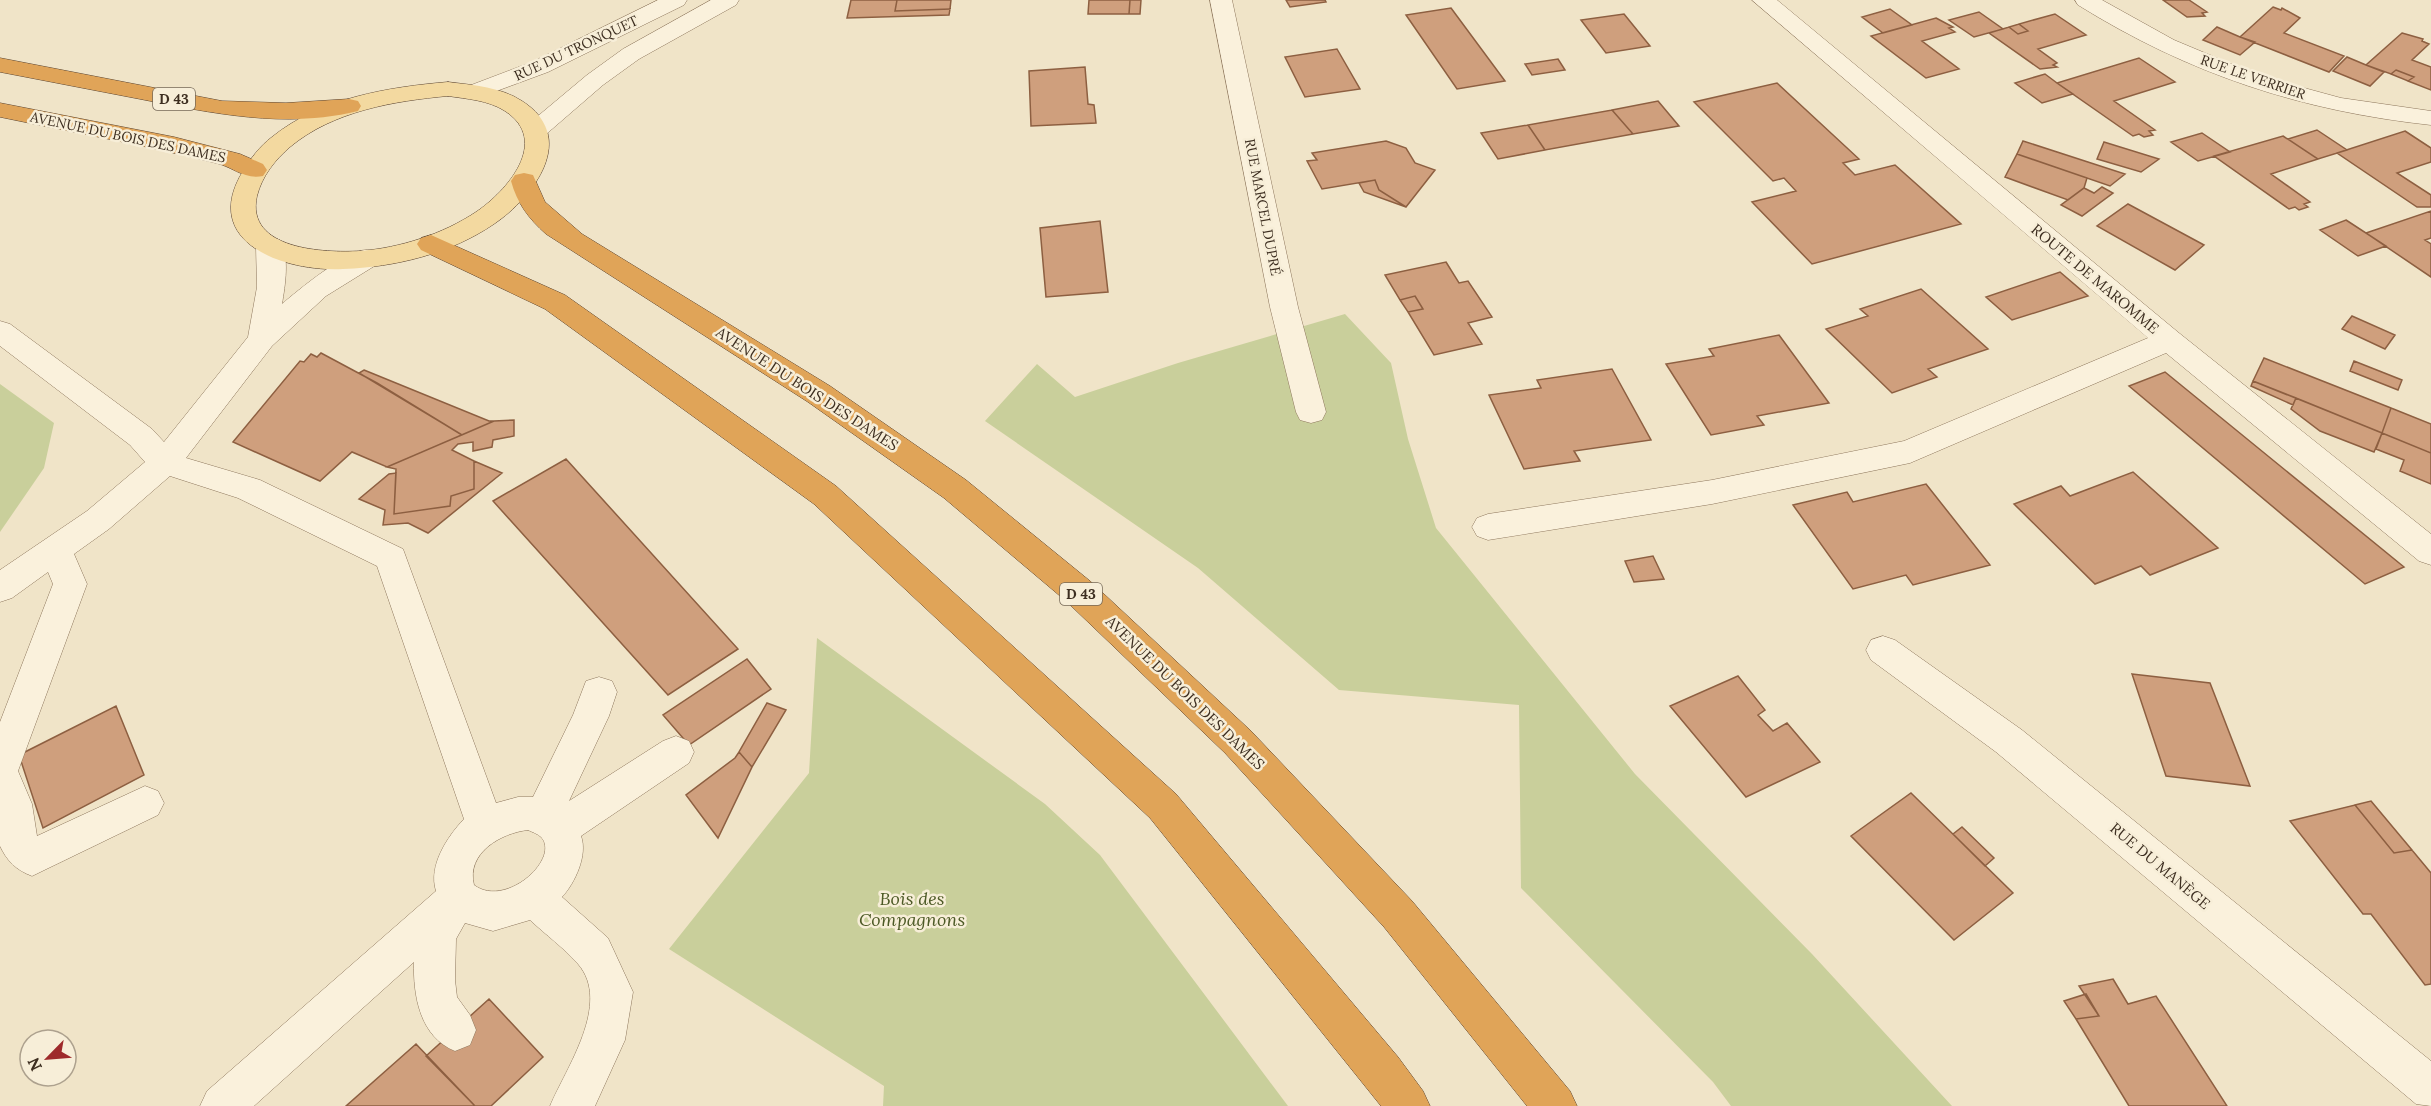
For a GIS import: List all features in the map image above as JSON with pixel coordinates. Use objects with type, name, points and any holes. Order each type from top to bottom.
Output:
[{"type":"highway","name":"D 43","points":[[0,65],[211,106],[258,112],[290,112],[350,106]]},
{"type":"highway","name":"AVENUE DU BOIS DES DAMES","points":[[0,110],[174,145],[231,159],[254,170]]},
{"type":"highway","name":"AVENUE DU BOIS DES DAMES","points":[[524,182],[527,197],[549,223],[581,246],[819,394],[955,489],[1078,591],[1238,742],[1398,914],[1555,1106]]},
{"type":"highway","points":[[431,244],[555,302],[825,495],[1163,806],[1383,1071],[1408,1106]]},
{"type":"main road","points":[[448,89],[475,92],[514,106],[527,117],[535,131],[538,146],[534,164],[524,182],[494,210],[470,226],[431,244],[366,259],[329,261],[296,256],[270,246],[247,226],[242,199],[254,170],[286,140],[310,123],[350,106],[384,96],[420,90],[448,89]]},
{"type":"street","name":"RUE DU TRONQUET","points":[[475,92],[540,67],[676,0]]},
{"type":"street","name":"RUE DU TRONQUET","points":[[535,131],[595,80],[631,54],[728,0]]},
{"type":"street","name":"RUE MARCEL DUPRÉ","points":[[1221,0],[1284,307],[1311,412]]},
{"type":"street","name":"ROUTE DE MAROMME","points":[[1763,0],[2169,340],[2431,552]]},
{"type":"street","name":"RUE LE VERRIER","points":[[2086,0],[2172,48],[2243,76],[2329,102],[2431,118]]},
{"type":"street","points":[[262,339],[271,287],[270,246]]},
{"type":"street","points":[[0,588],[98,520],[165,463],[262,339],[316,289],[366,259]]},
{"type":"street","points":[[0,332],[141,437],[165,463],[249,489],[391,558],[485,825]]},
{"type":"street","points":[[1488,527],[1712,492],[1910,452],[2169,340]]},
{"type":"street","points":[[56,550],[70,584],[0,771],[13,804],[18,843],[32,858],[145,803]]},
{"type":"street","name":"RUE DU MANÈGE","points":[[1883,650],[2009,741],[2431,1089]]},
{"type":"street","points":[[551,822],[600,692]]},
{"type":"street","points":[[551,822],[676,752]]},
{"type":"street","points":[[516,814],[551,822],[565,841],[564,855],[558,871],[548,885],[534,898],[517,907],[491,911],[469,906],[459,896],[453,884],[454,868],[459,853],[470,838],[485,825],[516,814]]},
{"type":"street","points":[[455,1030],[438,1005],[434,980],[436,936],[459,896]]},
{"type":"street","points":[[222,1106],[459,896]]},
{"type":"street","points":[[534,898],[594,952],[612,992],[604,1040],[572,1106]]},
{"type":"green space","points":[[1345,314],[1391,363],[1408,439],[1436,528],[1635,774],[1812,954],[1952,1106],[1731,1106],[1713,1082],[1521,888],[1519,705],[1339,690],[1198,568],[985,421],[1037,364],[1075,397],[1178,363]]},
{"type":"green space","points":[[0,384],[54,423],[44,468],[0,532]]},
{"type":"green space","name":"Bois des Compagnons","points":[[817,638],[1045,804],[1100,855],[1288,1106],[883,1106],[884,1086],[669,949],[809,773]]},
{"type":"building","points":[[851,0],[897,0],[895,11],[950,9],[949,15],[847,18]]},
{"type":"building","points":[[897,0],[951,0],[950,9],[895,11]]},
{"type":"building","points":[[1089,0],[1130,0],[1129,14],[1088,14]]},
{"type":"building","points":[[1130,0],[1141,0],[1140,14],[1129,14]]},
{"type":"building","points":[[1286,0],[1325,0],[1326,2],[1290,7]]},
{"type":"building","points":[[2163,0],[2189,0],[2207,12],[2202,13],[2205,16],[2187,17]]},
{"type":"building","points":[[2273,7],[2281,10],[2282,8],[2300,18],[2284,33],[2344,56],[2329,72],[2240,37]]},
{"type":"building","points":[[1451,8],[1505,81],[1457,89],[1406,15]]},
{"type":"building","points":[[1890,9],[1912,25],[1883,33],[1862,17]]},
{"type":"building","points":[[1979,12],[2003,29],[1974,37],[1949,20]]},
{"type":"building","points":[[1624,14],[1650,46],[1606,53],[1581,20]]},
{"type":"building","points":[[2055,14],[2086,35],[2038,49],[2057,63],[2053,65],[2057,67],[2040,69],[1989,33],[2009,27],[2018,34],[2028,31],[2019,24]]},
{"type":"building","points":[[1936,18],[1953,27],[1949,28],[1955,32],[1922,41],[1959,69],[1926,78],[1871,36]]},
{"type":"building","points":[[2019,24],[2028,31],[2018,34],[2009,27]]},
{"type":"building","points":[[2217,27],[2255,42],[2240,55],[2203,40]]},
{"type":"building","points":[[2402,33],[2423,39],[2422,41],[2429,44],[2412,60],[2431,67],[2431,90],[2408,81],[2414,77],[2396,70],[2391,74],[2366,65]]},
{"type":"building","points":[[1337,49],[1360,89],[1305,97],[1285,57]]},
{"type":"building","points":[[2347,57],[2384,72],[2370,86],[2333,71]]},
{"type":"building","points":[[2139,58],[2175,82],[2114,101],[2155,130],[2149,131],[2153,135],[2133,136],[2057,83]]},
{"type":"building","points":[[1558,59],[1565,70],[1532,75],[1525,64]]},
{"type":"building","points":[[1085,67],[1088,104],[1094,105],[1096,123],[1031,126],[1029,71]]},
{"type":"building","points":[[2396,70],[2414,77],[2408,81],[2391,74]]},
{"type":"building","points":[[2045,74],[2073,94],[2042,103],[2015,83]]},
{"type":"building","points":[[1777,83],[1859,159],[1843,163],[1855,175],[1895,165],[1961,224],[1812,264],[1752,202],[1796,191],[1784,178],[1773,181],[1694,102]]},
{"type":"building","points":[[1658,101],[1679,126],[1633,134],[1612,110]]},
{"type":"building","points":[[1612,110],[1633,134],[1545,150],[1528,125]]},
{"type":"building","points":[[1528,125],[1545,150],[1498,159],[1481,133]]},
{"type":"building","points":[[2317,130],[2347,150],[2318,159],[2288,139]]},
{"type":"building","points":[[2405,131],[2431,148],[2431,162],[2397,173],[2431,195],[2431,207],[2417,207],[2337,153]]},
{"type":"building","points":[[2202,133],[2230,152],[2198,161],[2171,142]]},
{"type":"building","points":[[2283,136],[2318,159],[2271,174],[2310,202],[2304,204],[2308,207],[2299,210],[2295,207],[2289,209],[2214,156]]},
{"type":"building","points":[[1386,141],[1406,148],[1415,163],[1435,170],[1406,207],[1379,190],[1375,180],[1322,189],[1307,161],[1317,160],[1312,153]]},
{"type":"building","points":[[2023,141],[2125,174],[2110,186],[2017,154]]},
{"type":"building","points":[[2104,142],[2159,159],[2141,172],[2097,159]]},
{"type":"building","points":[[2017,154],[2087,178],[2084,188],[2068,200],[2005,177]]},
{"type":"building","points":[[1375,180],[1379,190],[1406,207],[1364,192],[1359,183]]},
{"type":"building","points":[[2102,187],[2113,193],[2082,216],[2061,205],[2084,188],[2094,193]]},
{"type":"building","points":[[2128,204],[2204,245],[2175,270],[2097,226]]},
{"type":"building","points":[[2431,211],[2431,238],[2425,240],[2431,244],[2431,277],[2366,233]]},
{"type":"building","points":[[2346,220],[2386,246],[2358,256],[2320,230]]},
{"type":"building","points":[[1100,221],[1108,292],[1046,297],[1040,228]]},
{"type":"building","points":[[1446,262],[1459,283],[1468,281],[1492,317],[1468,323],[1482,344],[1434,355],[1408,312],[1423,309],[1415,296],[1400,300],[1385,275]]},
{"type":"building","points":[[2060,272],[2088,296],[2012,320],[1986,297]]},
{"type":"building","points":[[1921,289],[1988,349],[1928,369],[1937,377],[1892,393],[1826,329],[1868,316],[1860,309]]},
{"type":"building","points":[[1415,296],[1423,309],[1408,312],[1400,300]]},
{"type":"building","points":[[2352,316],[2395,335],[2385,349],[2342,329]]},
{"type":"building","points":[[1779,335],[1829,403],[1757,416],[1764,425],[1711,435],[1666,364],[1714,356],[1709,349]]},
{"type":"building","points":[[321,353],[377,383],[462,435],[387,467],[352,452],[320,481],[233,442],[300,361],[304,362],[311,354],[317,357]]},
{"type":"building","points":[[2264,358],[2391,408],[2382,433],[2253,381]]},
{"type":"building","points":[[2354,361],[2402,380],[2398,390],[2350,371]]},
{"type":"building","points":[[1612,369],[1651,440],[1574,451],[1580,461],[1524,469],[1489,395],[1541,388],[1537,380]]},
{"type":"building","points":[[364,370],[489,421],[494,421],[462,435],[359,373]]},
{"type":"building","points":[[2165,372],[2404,567],[2365,584],[2129,386]]},
{"type":"building","points":[[2253,381],[2296,398],[2293,405],[2251,386]]},
{"type":"building","points":[[2296,398],[2382,433],[2374,452],[2320,431],[2291,409]]},
{"type":"building","points":[[2391,408],[2431,424],[2431,453],[2382,433]]},
{"type":"building","points":[[514,420],[514,436],[493,440],[492,447],[473,451],[473,442],[458,444],[452,450],[474,461],[474,489],[451,496],[450,506],[394,514],[396,469],[387,467],[494,421]]},
{"type":"building","points":[[2382,433],[2431,453],[2431,484],[2400,471],[2404,460],[2376,449]]},
{"type":"building","points":[[566,459],[738,649],[668,695],[493,501]]},
{"type":"building","points":[[474,461],[502,473],[428,533],[408,523],[383,525],[385,510],[359,499],[389,474],[396,473],[394,514],[450,506],[451,496],[474,489]]},
{"type":"building","points":[[2133,472],[2218,548],[2150,575],[2141,566],[2095,584],[2014,504],[2061,486],[2070,496]]},
{"type":"building","points":[[1926,484],[1990,565],[1913,585],[1906,575],[1853,589],[1793,505],[1847,492],[1853,502]]},
{"type":"building","points":[[1653,556],[1664,579],[1634,582],[1625,561]]},
{"type":"building","points":[[747,659],[771,689],[689,745],[663,715]]},
{"type":"building","points":[[2132,674],[2210,683],[2250,786],[2166,776]]},
{"type":"building","points":[[1738,676],[1765,710],[1758,715],[1773,731],[1787,723],[1820,762],[1746,797],[1670,706]]},
{"type":"building","points":[[767,703],[786,710],[752,767],[739,752]]},
{"type":"building","points":[[116,706],[144,775],[43,828],[19,755]]},
{"type":"building","points":[[739,752],[752,767],[718,838],[686,795],[735,758]]},
{"type":"building","points":[[1911,793],[2013,893],[1954,940],[1851,836]]},
{"type":"building","points":[[2371,801],[2412,850],[2394,853],[2355,805]]},
{"type":"building","points":[[2355,805],[2394,853],[2412,850],[2431,873],[2431,984],[2425,985],[2371,914],[2363,914],[2290,821]]},
{"type":"building","points":[[1962,827],[1994,858],[1985,866],[1953,834]]},
{"type":"building","points":[[2113,979],[2128,1004],[2156,996],[2227,1106],[2129,1106],[2076,1019],[2099,1016],[2079,986]]},
{"type":"building","points":[[2086,994],[2099,1016],[2076,1019],[2064,1001]]},
{"type":"building","points":[[489,999],[543,1057],[491,1106],[475,1106],[426,1056]]},
{"type":"building","points":[[416,1044],[475,1106],[346,1106]]}]
